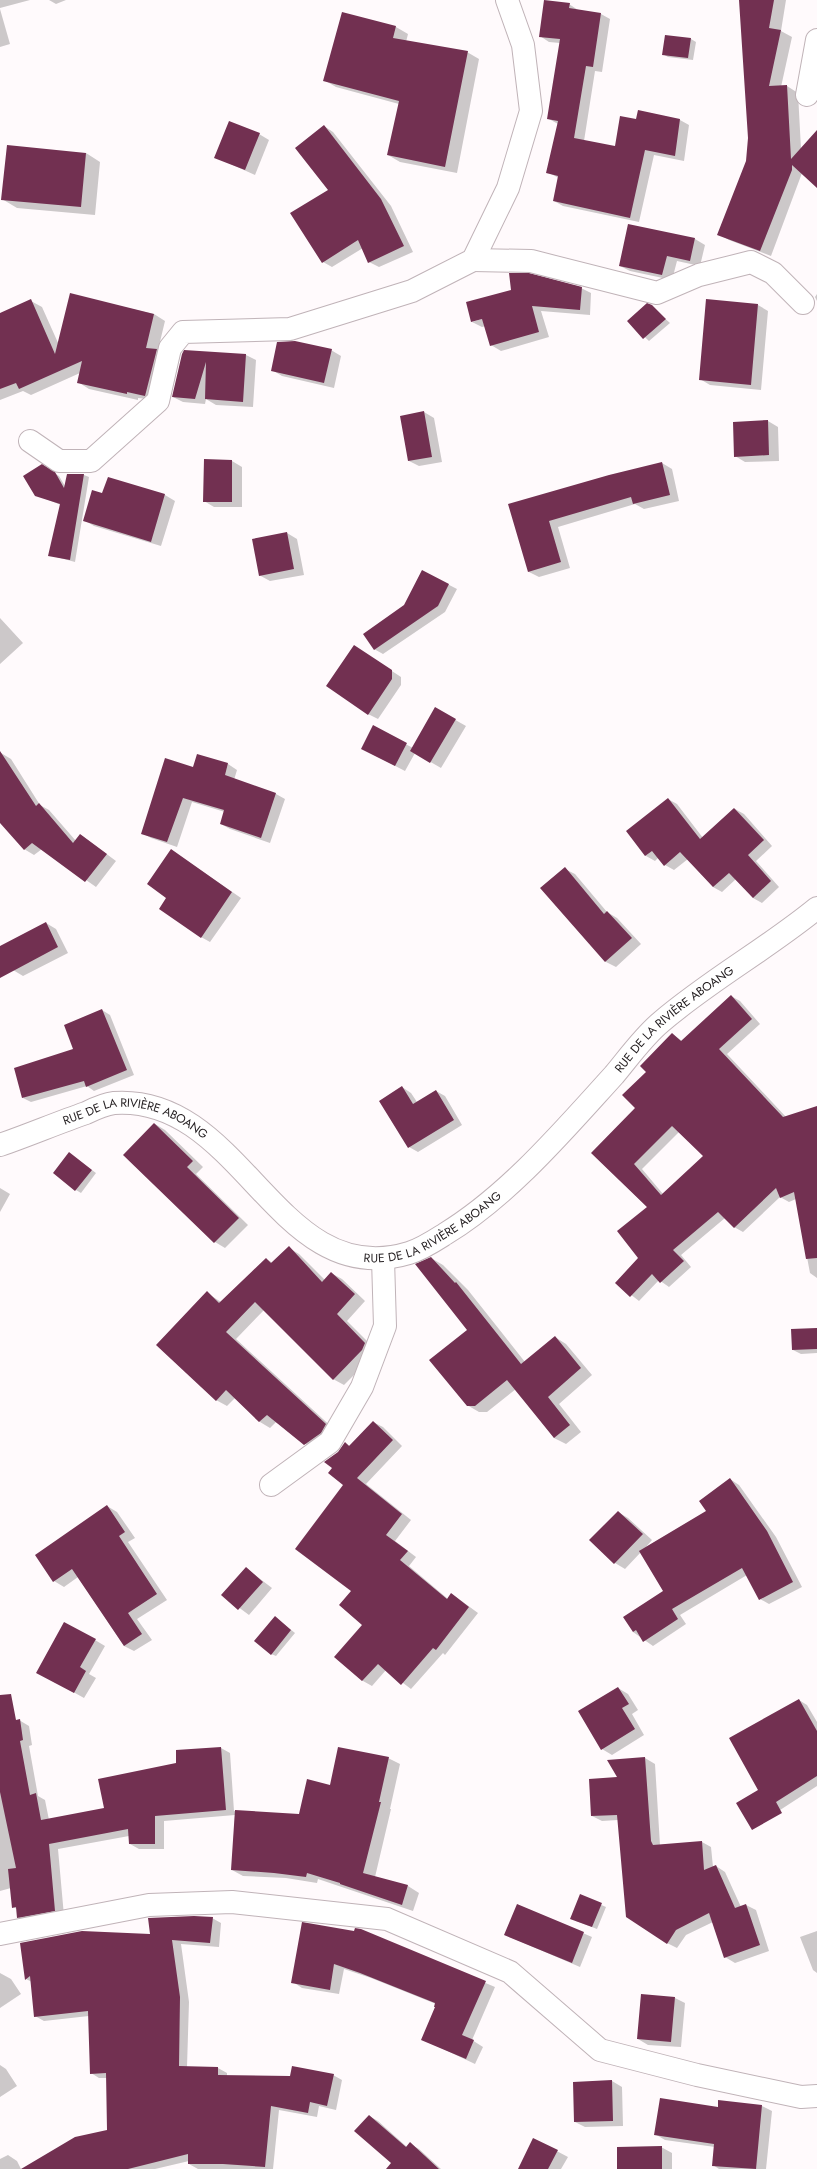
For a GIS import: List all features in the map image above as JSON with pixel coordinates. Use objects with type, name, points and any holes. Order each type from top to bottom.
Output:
[{"type":"street","points":[[472,260],[508,188],[531,111],[524,45],[507,0]]},
{"type":"street","points":[[807,95],[817,40]]},
{"type":"street","points":[[30,441],[59,461],[91,461],[158,401],[170,348],[183,332],[290,329],[412,291],[472,260],[531,261],[657,293],[699,275],[751,262],[773,273],[803,303]]},
{"type":"street","name":"RUE DE LA RIVIÈRE ABOANG","points":[[0,1144],[112,1103],[139,1104],[168,1111],[199,1128],[288,1218],[322,1245],[352,1257],[383,1259],[412,1253],[465,1222],[513,1180],[565,1130],[660,1023],[817,908]]},
{"type":"street","points":[[271,1485],[330,1442],[362,1387],[385,1326],[383,1259]]},
{"type":"street","points":[[0,1934],[149,1905],[232,1902],[387,1919],[510,1972],[600,2050],[704,2077],[801,2097],[817,2096]]},
{"type":"building","points":[[544,0],[570,3],[569,8],[601,13],[593,67],[586,66],[574,138],[615,146],[620,116],[636,119],[638,110],[680,119],[675,156],[645,150],[630,218],[553,201],[558,176],[546,173],[558,121],[547,119],[560,39],[539,37]]},
{"type":"building","points":[[739,0],[774,0],[769,28],[781,30],[769,86],[787,85],[791,159],[817,130],[817,188],[792,165],[792,170],[760,251],[717,235],[746,161],[748,138]]},
{"type":"building","points":[[342,12],[396,26],[393,38],[468,51],[445,167],[387,155],[399,101],[323,81]]},
{"type":"building","points":[[665,35],[691,38],[688,58],[662,55]]},
{"type":"building","points":[[229,121],[260,133],[245,170],[214,158]]},
{"type":"building","points":[[324,125],[381,199],[404,246],[368,263],[358,240],[322,263],[290,213],[328,190],[295,148]]},
{"type":"building","points":[[7,145],[86,153],[81,207],[1,200]]},
{"type":"building","points":[[628,224],[695,238],[690,261],[667,256],[662,275],[619,266]]},
{"type":"building","points":[[509,273],[529,273],[582,287],[580,310],[532,306],[539,332],[490,346],[482,319],[471,322],[466,302],[511,290]]},
{"type":"building","points":[[70,293],[154,314],[146,348],[157,349],[145,396],[127,392],[127,394],[77,383],[82,361],[19,389],[16,383],[0,389],[0,313],[31,299],[55,354]]},
{"type":"building","points":[[706,299],[758,304],[751,385],[699,380]]},
{"type":"building","points":[[647,303],[652,305],[666,319],[643,339],[627,321]]},
{"type":"building","points":[[295,341],[332,349],[324,383],[271,371],[277,342]]},
{"type":"building","points":[[184,350],[246,354],[243,402],[205,399],[206,362],[195,399],[172,397]]},
{"type":"building","points":[[424,411],[432,457],[408,461],[400,416]]},
{"type":"building","points":[[768,420],[769,455],[734,457],[733,422]]},
{"type":"building","points":[[204,459],[232,460],[232,502],[203,502]]},
{"type":"building","points":[[662,462],[670,495],[633,504],[631,497],[549,521],[561,562],[528,572],[508,504],[609,475]]},
{"type":"building","points":[[42,464],[55,472],[64,488],[67,474],[84,474],[70,560],[48,556],[60,504],[35,496],[23,476]]},
{"type":"building","points":[[108,477],[165,494],[151,542],[83,521],[92,490],[102,493]]},
{"type":"building","points":[[287,532],[294,569],[259,576],[252,539]]},
{"type":"building","points":[[422,570],[449,584],[438,606],[374,650],[363,634],[404,605]]},
{"type":"building","points":[[354,645],[392,670],[392,679],[368,715],[326,686]]},
{"type":"building","points":[[435,707],[456,719],[430,763],[410,751]]},
{"type":"building","points":[[373,725],[407,743],[395,766],[361,749]]},
{"type":"building","points":[[0,751],[36,806],[39,803],[73,843],[80,834],[107,854],[85,882],[32,843],[24,850],[0,823]]},
{"type":"building","points":[[197,754],[228,763],[225,775],[276,793],[261,838],[220,824],[224,810],[183,798],[167,842],[141,834],[165,758],[193,767]]},
{"type":"building","points":[[668,798],[700,839],[734,808],[764,840],[748,855],[771,881],[753,898],[729,873],[713,887],[680,852],[664,866],[652,851],[645,856],[626,831]]},
{"type":"building","points":[[171,849],[232,892],[201,938],[159,909],[166,898],[147,884]]},
{"type":"building","points":[[565,867],[604,914],[607,911],[632,938],[605,962],[540,888]]},
{"type":"building","points":[[46,922],[58,947],[0,978],[0,946]]},
{"type":"building","points":[[731,995],[752,1019],[719,1049],[783,1117],[817,1106],[817,1258],[806,1259],[794,1192],[780,1198],[776,1188],[734,1228],[718,1212],[673,1250],[684,1261],[660,1283],[652,1274],[630,1297],[615,1283],[638,1258],[617,1231],[647,1207],[591,1153],[635,1108],[622,1095],[646,1072],[640,1066],[672,1033],[681,1041]],"holes":[[[672,1126],[703,1156],[661,1195],[634,1164]]]},
{"type":"building","points":[[102,1009],[127,1070],[86,1087],[84,1081],[22,1098],[14,1068],[73,1049],[64,1025]]},
{"type":"building","points":[[402,1086],[413,1104],[436,1090],[454,1120],[408,1148],[379,1101]]},
{"type":"building","points":[[154,1123],[193,1161],[187,1167],[239,1218],[214,1243],[123,1155]]},
{"type":"building","points":[[69,1152],[92,1170],[75,1191],[53,1173]]},
{"type":"building","points":[[289,1246],[322,1282],[331,1272],[355,1294],[337,1314],[365,1343],[362,1350],[333,1380],[255,1302],[226,1332],[326,1424],[321,1433],[304,1445],[267,1415],[259,1422],[226,1390],[216,1401],[156,1345],[207,1291],[219,1303],[266,1258],[271,1263]]},
{"type":"building","points":[[431,1257],[455,1283],[456,1282],[521,1364],[555,1336],[581,1368],[548,1397],[570,1425],[554,1438],[507,1380],[475,1406],[467,1406],[429,1360],[467,1330],[415,1264]]},
{"type":"building","points":[[817,1328],[817,1349],[792,1350],[791,1329]]},
{"type":"building","points":[[373,1421],[393,1440],[357,1478],[402,1514],[386,1535],[408,1551],[400,1560],[447,1599],[451,1593],[469,1607],[436,1650],[433,1648],[401,1685],[378,1664],[362,1681],[334,1657],[362,1625],[339,1605],[351,1591],[295,1549],[343,1485],[328,1473],[332,1468],[324,1462],[338,1452],[345,1442],[349,1446]]},
{"type":"building","points":[[730,1478],[767,1531],[793,1582],[759,1600],[742,1568],[672,1609],[678,1619],[643,1642],[636,1630],[633,1632],[623,1617],[663,1591],[639,1551],[706,1511],[699,1501]]},
{"type":"building","points":[[107,1505],[125,1532],[119,1536],[157,1594],[128,1613],[142,1634],[124,1646],[72,1569],[53,1582],[35,1555]]},
{"type":"building","points":[[618,1511],[643,1534],[614,1564],[589,1540]]},
{"type":"building","points":[[246,1567],[263,1582],[238,1610],[221,1595]]},
{"type":"building","points":[[275,1616],[291,1630],[271,1655],[254,1641]]},
{"type":"building","points":[[64,1622],[96,1639],[80,1667],[86,1671],[74,1693],[36,1673]]},
{"type":"building","points":[[618,1687],[629,1704],[622,1708],[635,1729],[601,1750],[578,1711]]},
{"type":"building","points":[[11,1694],[16,1720],[20,1719],[23,1740],[20,1741],[30,1795],[36,1793],[41,1820],[104,1808],[98,1779],[176,1763],[176,1750],[221,1747],[226,1810],[155,1816],[155,1844],[129,1844],[128,1829],[49,1844],[55,1911],[17,1918],[16,1907],[12,1908],[8,1869],[16,1868],[0,1792],[0,1695]]},
{"type":"building","points":[[799,1699],[817,1731],[817,1776],[776,1802],[782,1813],[752,1830],[736,1803],[758,1790],[729,1738]]},
{"type":"building","points":[[338,1747],[389,1757],[379,1802],[381,1802],[363,1873],[408,1885],[402,1905],[307,1873],[306,1877],[231,1870],[235,1810],[299,1814],[307,1779],[330,1785]]},
{"type":"building","points":[[645,1757],[651,1841],[653,1845],[702,1841],[704,1870],[716,1865],[735,1908],[746,1904],[760,1945],[724,1958],[709,1913],[676,1930],[667,1944],[626,1917],[617,1815],[591,1816],[589,1779],[617,1777],[607,1760]]},
{"type":"building","points":[[580,1894],[602,1903],[592,1927],[570,1919]]},
{"type":"building","points":[[517,1904],[584,1932],[572,1963],[504,1935]]},
{"type":"building","points":[[194,1916],[213,1917],[210,1943],[172,1940],[180,1997],[179,2066],[218,2067],[218,2075],[290,2076],[292,2066],[334,2074],[327,2106],[310,2102],[308,2113],[271,2106],[265,2167],[223,2164],[188,2164],[188,2154],[128,2169],[21,2169],[75,2137],[107,2130],[106,2073],[90,2074],[88,2011],[34,2017],[30,1976],[25,1980],[20,1943],[82,1931],[150,1934],[148,1918]]},
{"type":"building","points":[[302,1922],[354,1931],[355,1928],[361,1929],[486,1981],[462,2035],[474,2040],[466,2059],[421,2040],[435,2007],[435,2003],[334,1964],[330,1990],[291,1983]]},
{"type":"building","points":[[641,1994],[675,1997],[671,2042],[637,2039]]},
{"type":"building","points":[[612,2080],[613,2121],[574,2122],[573,2082]]},
{"type":"building","points":[[660,2098],[718,2107],[718,2100],[762,2105],[756,2169],[712,2166],[714,2144],[654,2135]]},
{"type":"building","points":[[369,2115],[406,2147],[410,2142],[439,2169],[386,2169],[391,2163],[354,2131]]},
{"type":"building","points":[[533,2138],[558,2150],[548,2169],[518,2169]]},
{"type":"building","points":[[662,2146],[662,2169],[617,2169],[617,2147]]}]
